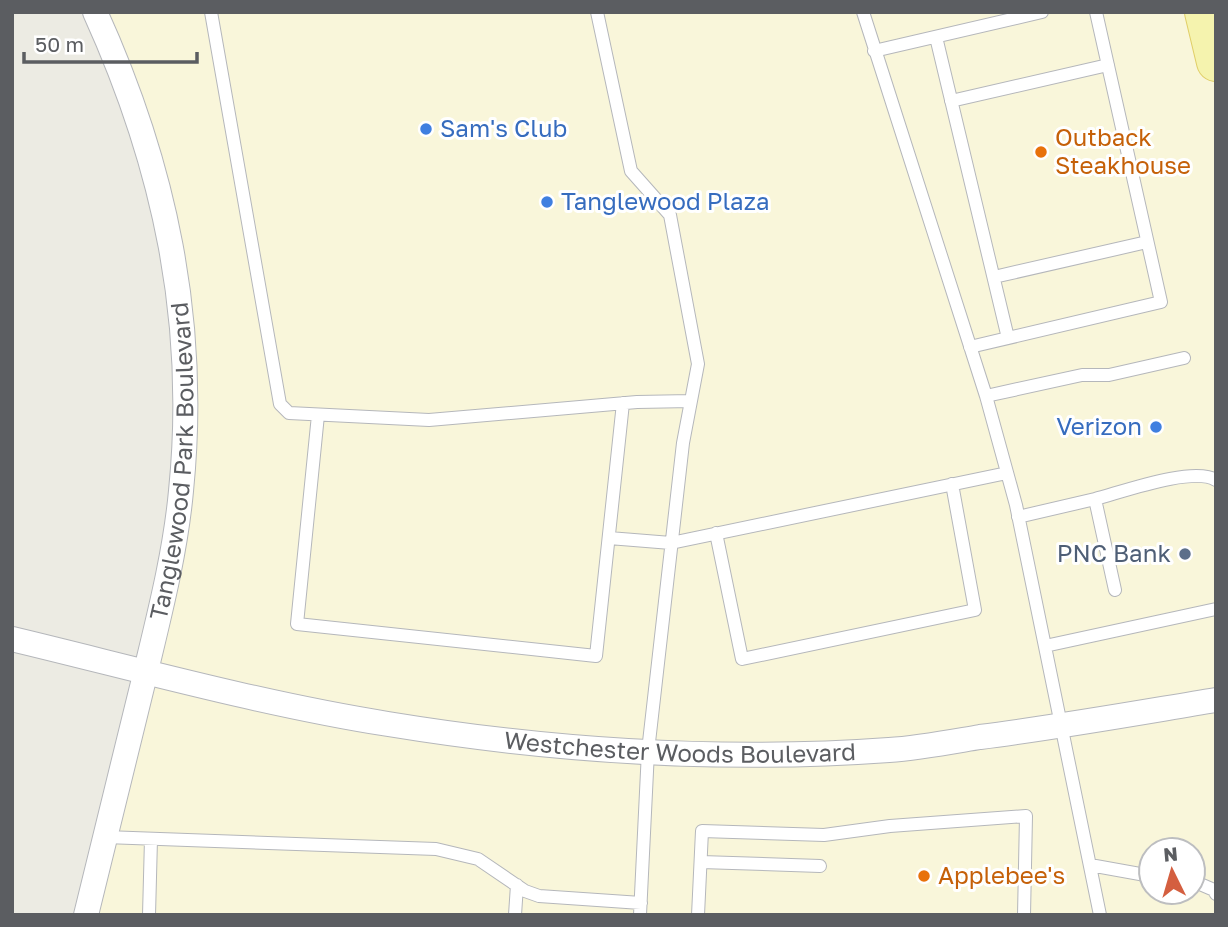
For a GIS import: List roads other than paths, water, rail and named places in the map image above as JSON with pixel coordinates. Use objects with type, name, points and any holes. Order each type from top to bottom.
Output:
[{"type":"main road","points":[[1204,12],[1216,62]]},
{"type":"street","name":"Tanglewood Park Boulevard","points":[[86,915],[171,564],[181,492],[185,435],[184,347],[173,256],[154,164],[132,97],[95,12]]},
{"type":"street","name":"Westchester Woods Boulevard","points":[[12,639],[387,724],[522,741],[648,751],[732,755],[891,750],[1216,700]]},
{"type":"lane","points":[[211,12],[280,404],[289,413],[429,420],[623,403],[691,401]]},
{"type":"lane","points":[[105,837],[436,849],[478,859],[539,896],[640,909],[648,751],[671,543],[698,363],[670,215],[631,171],[597,12]]},
{"type":"lane","points":[[863,12],[986,396],[1007,473],[1100,915]]},
{"type":"lane","points":[[874,51],[1042,12]]},
{"type":"lane","points":[[970,347],[1161,302],[1096,12]]},
{"type":"lane","points":[[936,37],[1008,338]]},
{"type":"lane","points":[[951,101],[1108,65]]},
{"type":"lane","points":[[994,276],[1147,242]]},
{"type":"lane","points":[[986,396],[1082,375],[1109,375],[1184,358]]},
{"type":"lane","points":[[318,415],[297,625],[596,656],[623,403]]},
{"type":"lane","points":[[609,538],[671,543],[1007,473]]},
{"type":"lane","points":[[1018,517],[1181,478],[1196,476],[1216,480]]},
{"type":"lane","points":[[716,533],[743,659],[975,610],[952,484]]},
{"type":"lane","points":[[1095,499],[1115,590]]},
{"type":"lane","points":[[1045,646],[1216,609]]},
{"type":"lane","points":[[698,915],[702,831],[824,835],[890,826],[1026,816],[1024,915]]},
{"type":"lane","points":[[149,915],[151,839]]},
{"type":"lane","points":[[701,862],[820,866]]},
{"type":"lane","points":[[1090,864],[1137,873]]},
{"type":"lane","points":[[515,915],[517,885]]},
{"type":"place","name":"Sam's Club","points":[[426,129]]},
{"type":"place","name":"Outback Steakhouse","points":[[1041,152]]},
{"type":"place","name":"Tanglewood Plaza","points":[[547,202]]},
{"type":"place","name":"Verizon","points":[[1156,427]]},
{"type":"place","name":"PNC Bank","points":[[1185,554]]},
{"type":"place","name":"Applebee's","points":[[924,876]]}]
